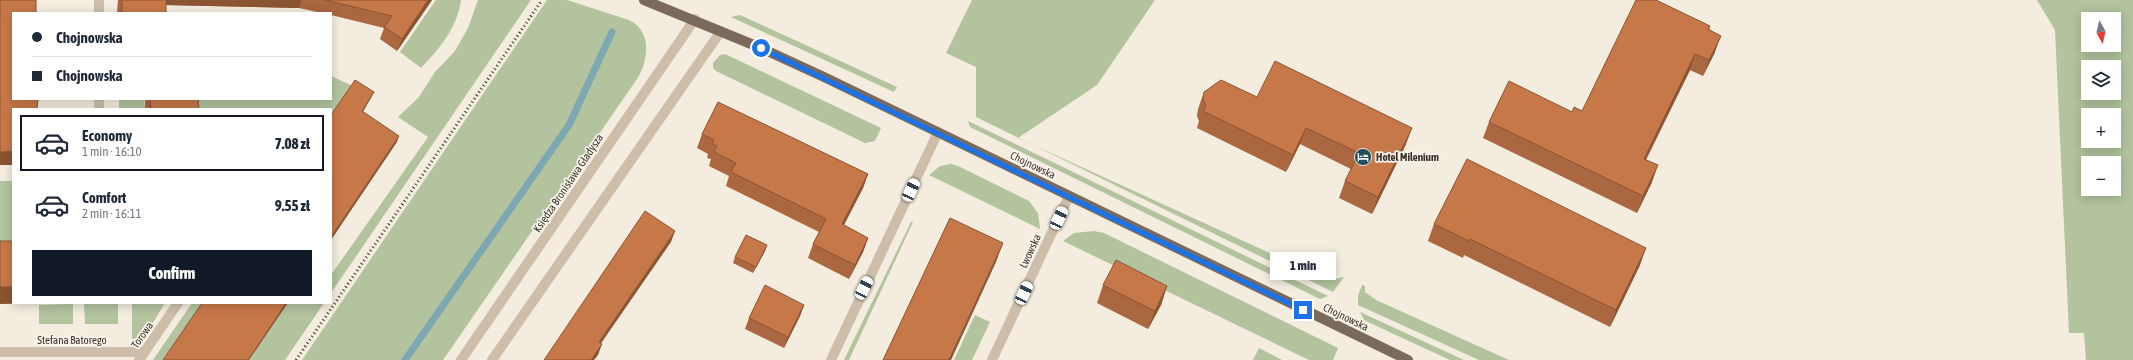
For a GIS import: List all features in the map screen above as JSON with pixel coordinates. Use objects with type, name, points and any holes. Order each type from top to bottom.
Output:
[{"type":"main road","name":"Chojnowska","points":[[644,0],[695,19],[761,48],[938,132],[1408,360]]},
{"type":"street","points":[[99,0],[99,12]]},
{"type":"street","name":"Księdza Bronisława Gładysza","points":[[461,360],[695,19]]},
{"type":"street","points":[[492,360],[721,31]]},
{"type":"street","points":[[830,360],[938,132]]},
{"type":"street","name":"Lwowska","points":[[992,360],[1069,196]]},
{"type":"street","name":"Torowa","points":[[142,356],[177,304]]},
{"type":"street","name":"Stefana Batorego","points":[[0,352],[142,356]]},
{"type":"green space","points":[[436,0],[461,0],[452,29],[435,53],[421,68],[400,52]]},
{"type":"green space","points":[[478,0],[531,0],[332,292],[332,274],[428,137],[398,117],[419,97],[435,72],[455,51],[468,28]]},
{"type":"green space","points":[[547,0],[567,0],[629,20],[636,25],[642,31],[646,46],[644,63],[637,79],[443,360],[302,360]]},
{"type":"green space","points":[[972,0],[1155,0],[1097,85],[1018,138],[976,117],[976,67],[946,53]]},
{"type":"green space","points":[[2037,0],[2133,0],[2133,360],[2086,360],[2084,333],[2069,333],[2055,30]]},
{"type":"green space","points":[[740,15],[897,87],[894,92],[731,17]]},
{"type":"green space","points":[[725,54],[881,128],[875,141],[865,143],[716,71],[713,68],[713,63],[720,55]]},
{"type":"green space","points":[[332,76],[353,86],[332,117],[332,108],[193,108],[189,100],[332,100]]},
{"type":"green space","points":[[119,100],[144,100],[145,108],[119,108]]},
{"type":"green space","points":[[968,121],[1328,296],[1320,299],[970,127]]},
{"type":"green space","points":[[1030,144],[1329,280],[1344,277],[1333,292]]},
{"type":"green space","points":[[951,164],[1029,201],[1038,213],[1040,229],[929,175],[940,166]]},
{"type":"green space","points":[[0,181],[12,181],[12,256],[0,256]]},
{"type":"green space","points":[[911,222],[913,222],[849,360],[844,360]]},
{"type":"green space","points":[[1094,231],[1104,233],[1338,348],[1333,360],[1309,360],[1063,241],[1074,233]]},
{"type":"green space","points":[[1362,285],[1365,286],[1365,292],[1376,300],[1509,360],[1479,360],[1358,305],[1358,296]]},
{"type":"green space","points":[[73,304],[73,324],[39,324],[39,305]]},
{"type":"green space","points":[[84,304],[118,304],[118,324],[85,324]]},
{"type":"green space","points":[[132,304],[164,304],[147,330],[137,338],[132,339]]},
{"type":"green space","points":[[191,304],[204,304],[166,360],[153,360]]},
{"type":"green space","points":[[287,304],[323,304],[285,360],[249,360]]},
{"type":"green space","points":[[1360,312],[1464,360],[1450,360],[1398,336],[1364,320]]},
{"type":"green space","points":[[975,315],[990,322],[972,360],[954,360]]},
{"type":"green space","points":[[1259,348],[1282,360],[1253,360]]},
{"type":"building","points":[[0,0],[36,0],[36,12],[12,12],[12,100],[38,100],[37,108],[12,108],[12,151],[0,152]]},
{"type":"building","points":[[122,0],[166,0],[166,12],[122,12]]},
{"type":"building","points":[[325,0],[428,0],[402,39],[384,27],[392,16]]},
{"type":"building","points":[[1636,0],[1656,0],[1710,26],[1708,29],[1721,36],[1709,60],[1695,54],[1644,159],[1658,165],[1643,196],[1489,122],[1509,81],[1572,112],[1574,107],[1582,111]]},
{"type":"building","name":"Hotel Milenium","points":[[1275,61],[1412,128],[1378,197],[1345,181],[1359,153],[1306,128],[1293,155],[1203,111],[1206,105],[1203,99],[1204,92],[1221,80],[1257,97]]},
{"type":"building","points":[[355,80],[374,92],[362,111],[399,136],[332,236],[332,114]]},
{"type":"building","points":[[150,100],[198,100],[199,108],[151,108]]},
{"type":"building","points":[[718,102],[868,174],[842,224],[868,238],[855,265],[813,244],[826,219],[731,172],[736,163],[714,152],[717,146],[712,144],[714,140],[702,134]]},
{"type":"building","points":[[1467,159],[1646,248],[1616,310],[1470,239],[1469,241],[1434,224]]},
{"type":"building","points":[[645,211],[675,231],[599,342],[602,344],[591,360],[544,360]]},
{"type":"building","points":[[950,218],[1003,243],[949,360],[883,360]]},
{"type":"building","points":[[746,235],[767,245],[756,267],[735,257]]},
{"type":"building","points":[[0,241],[12,241],[12,287],[0,287]]},
{"type":"building","points":[[1116,260],[1167,286],[1155,311],[1103,285]]},
{"type":"building","points":[[765,285],[804,305],[788,337],[749,318]]},
{"type":"building","points":[[201,304],[285,304],[248,360],[163,360]]},
{"type":"waterway","points":[[405,360],[569,125],[612,32]]},
{"type":"railway","points":[[296,360],[542,0]]},
{"type":"place","name":"Hotel Milenium","points":[[1363,157]]},
{"type":"route","points":[[761,48],[938,132],[1303,310]]}]
